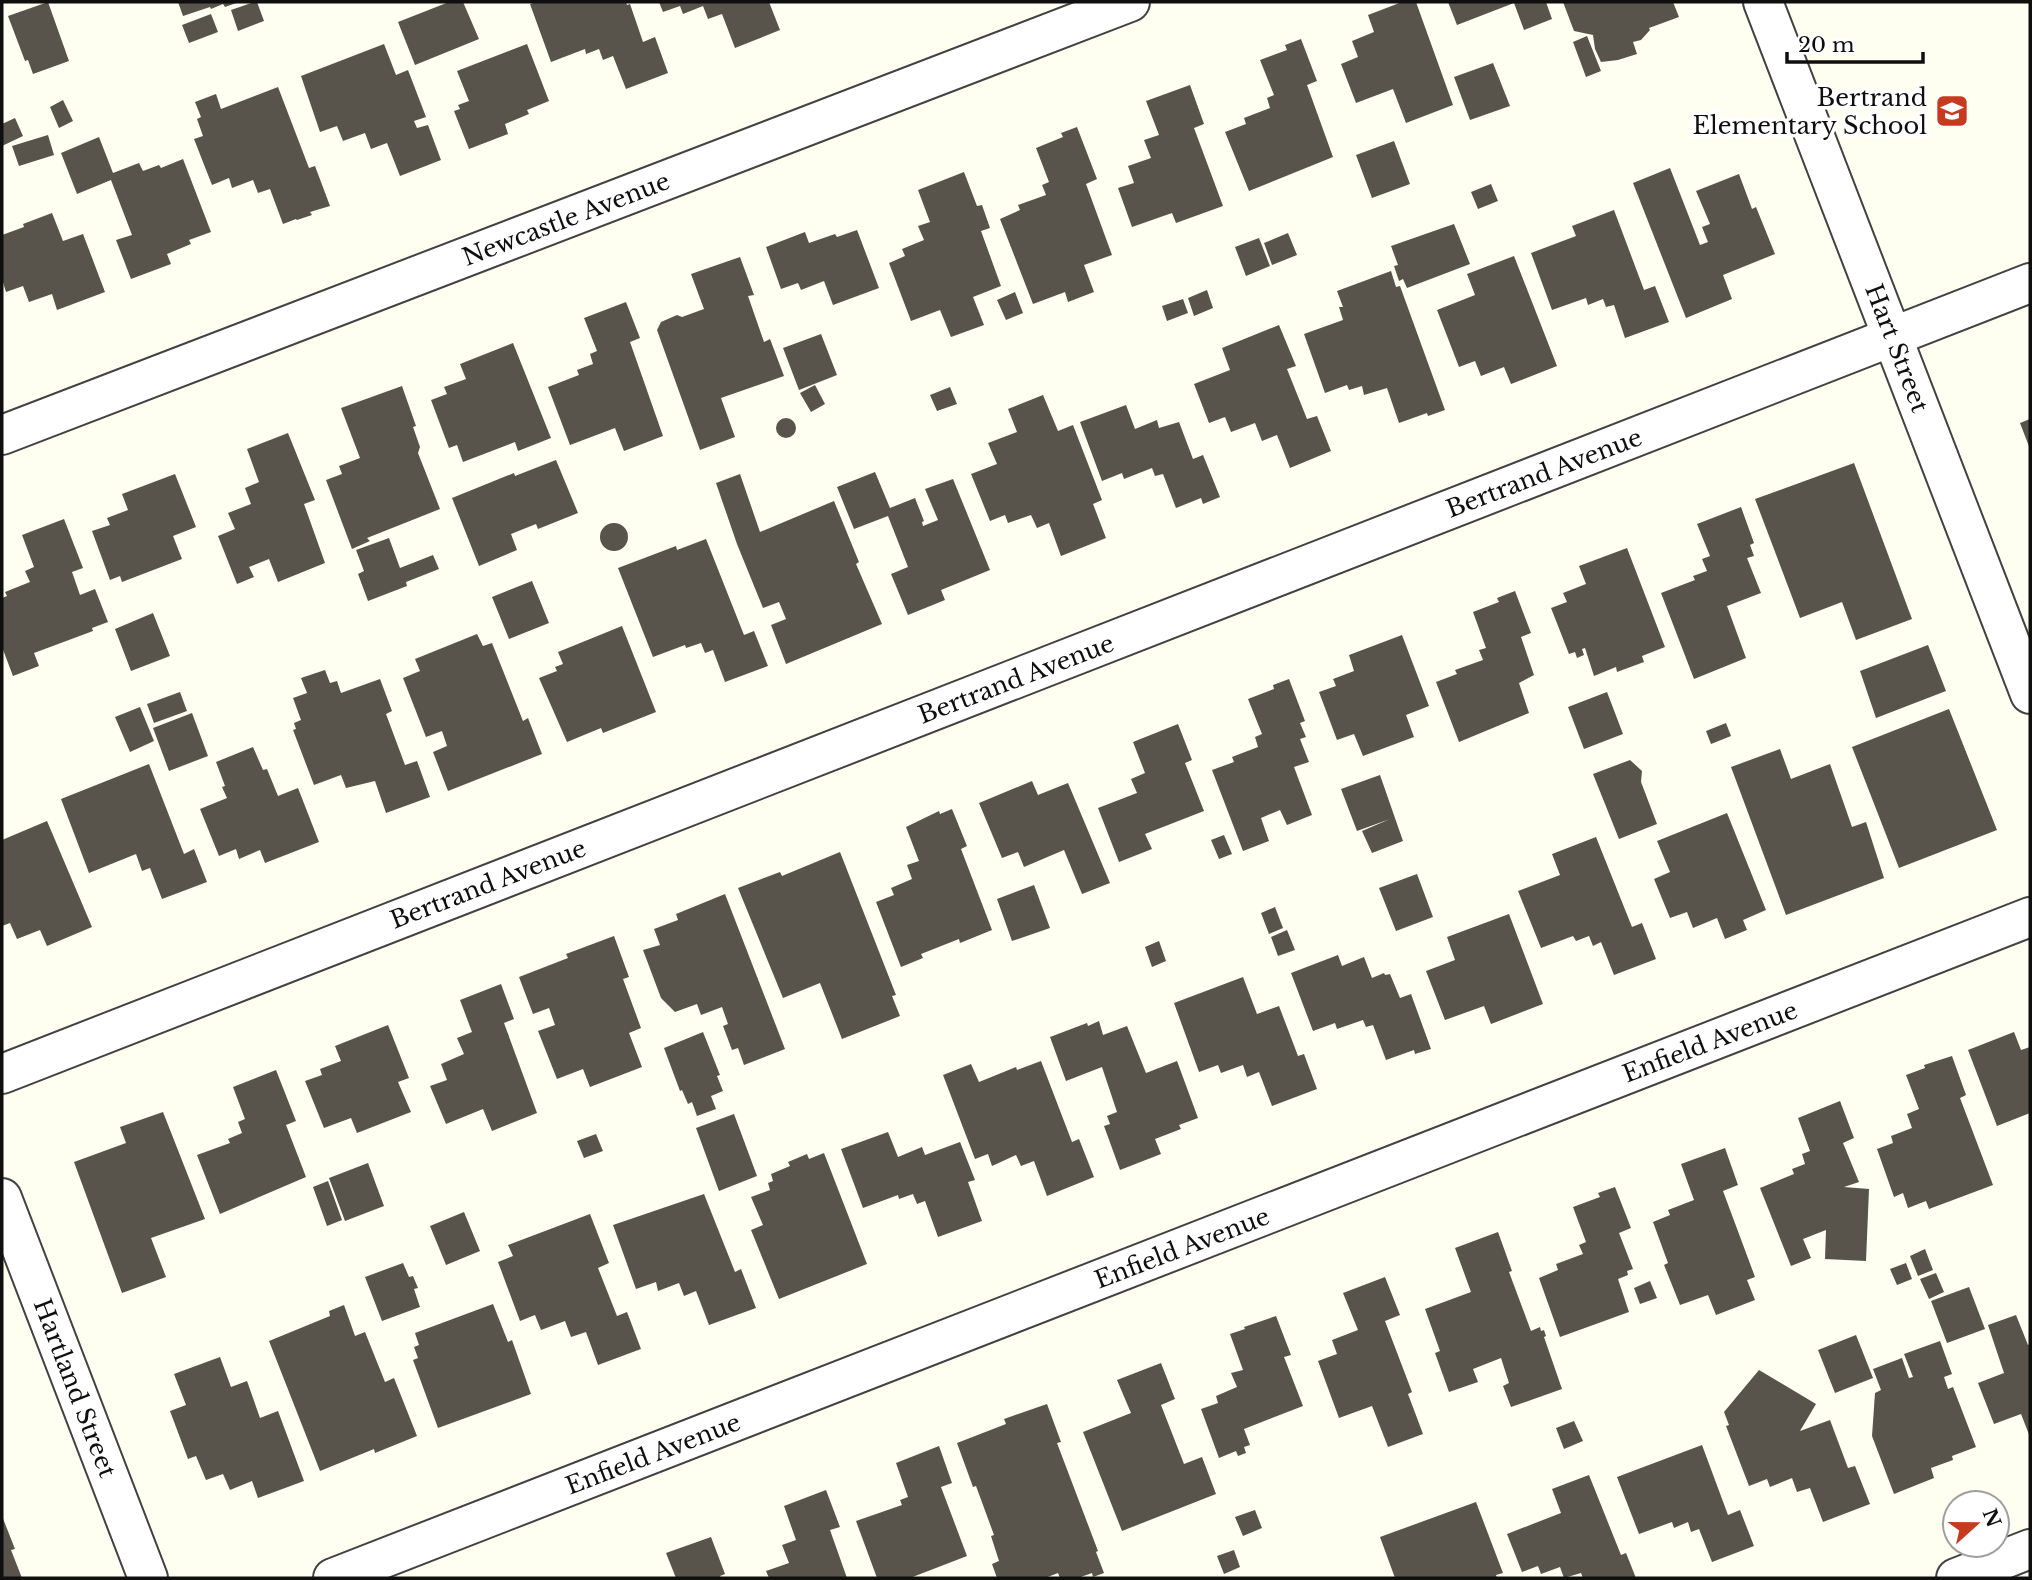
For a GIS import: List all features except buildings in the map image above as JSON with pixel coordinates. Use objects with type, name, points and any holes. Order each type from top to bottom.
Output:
[{"type":"street","name":"Newcastle Avenue","points":[[2,435],[1130,2]]},
{"type":"street","name":"Hart Street","points":[[1763,2],[2030,694]]},
{"type":"street","name":"Bertrand Avenue","points":[[2,1074],[2030,283]]},
{"type":"street","name":"Enfield Avenue","points":[[333,1578],[2030,917]]},
{"type":"street","name":"Hartland Street","points":[[2,1198],[148,1578]]},
{"type":"street","points":[[1956,1578],[2030,1549]]},
{"type":"place","name":"Bertrand Elementary School","points":[[1952,111]]}]
